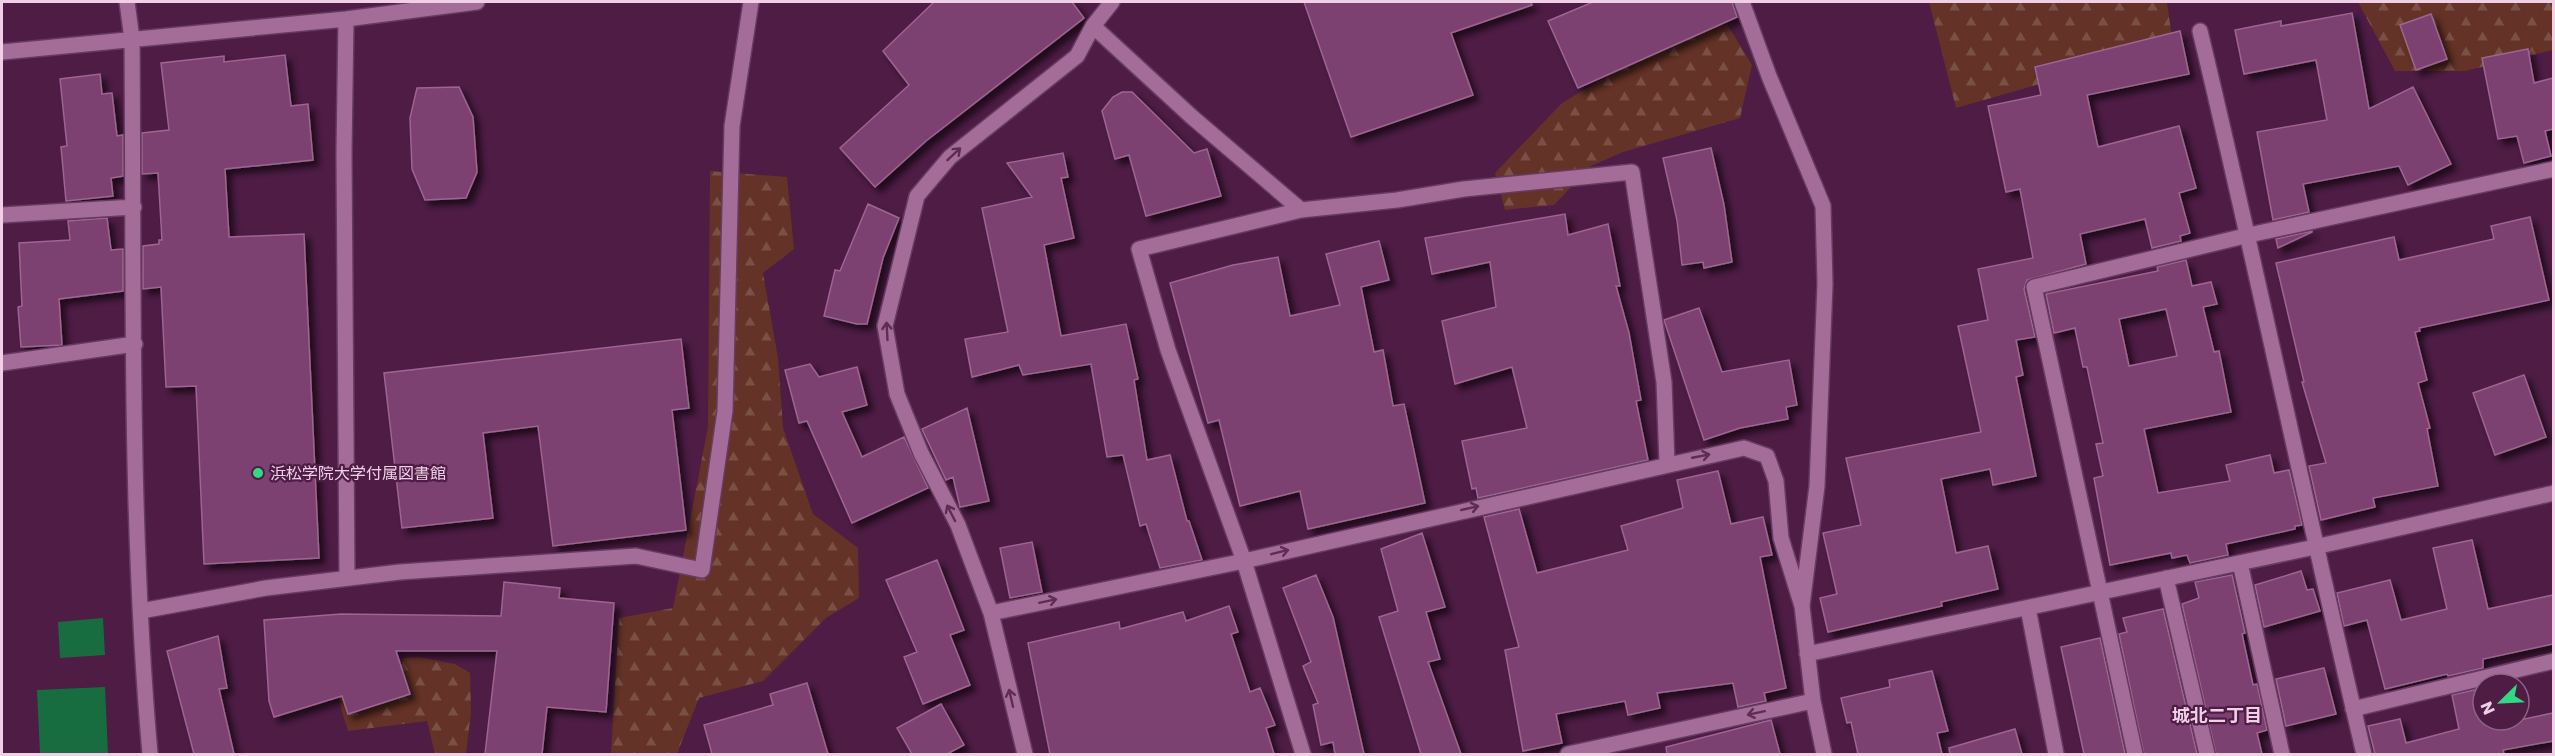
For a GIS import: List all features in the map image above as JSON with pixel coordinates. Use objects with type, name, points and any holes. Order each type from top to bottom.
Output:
[{"type":"street","points":[[127,2],[132,39],[134,436],[141,611],[150,754]]},
{"type":"street","points":[[2,52],[346,20],[477,2]]},
{"type":"street","points":[[141,611],[266,588],[400,572],[636,556],[702,570],[725,411],[732,126],[751,2]]},
{"type":"street","points":[[1025,754],[991,613],[958,525],[921,453],[897,393],[885,326],[917,196],[950,157],[1077,56],[1093,26],[1112,2]]},
{"type":"street","points":[[1742,2],[1769,76],[1823,206],[1825,284],[1817,486],[1802,606]]},
{"type":"street","points":[[346,20],[344,153],[347,578]]},
{"type":"street","points":[[1093,26],[1192,117],[1301,210]]},
{"type":"street","points":[[2200,31],[2249,235],[2315,547],[2364,754]]},
{"type":"street","points":[[2135,754],[2034,287],[2249,235],[2553,169]]},
{"type":"street","points":[[1303,754],[1244,561],[1168,350],[1139,249],[1301,210],[1397,200],[1464,189],[1632,172],[1664,382],[1667,463]]},
{"type":"street","points":[[2,215],[134,207]]},
{"type":"street","points":[[2,363],[135,344]]},
{"type":"street","points":[[991,613],[1244,561],[1667,463],[1744,448],[1767,456],[1776,481],[1781,538],[1802,606],[1813,700],[1824,754]]},
{"type":"street","points":[[1807,654],[2241,563],[2553,493]]},
{"type":"street","points":[[2241,563],[2282,754]]},
{"type":"street","points":[[2166,578],[2207,754]]},
{"type":"street","points":[[2028,608],[2056,754]]},
{"type":"street","points":[[2353,708],[2553,661]]},
{"type":"street","points":[[1568,754],[1813,700]]},
{"type":"green space","points":[[1929,2],[2167,2],[2173,46],[1956,108]]},
{"type":"green space","points":[[2358,2],[2553,2],[2553,50],[2465,71],[2395,71]]},
{"type":"green space","points":[[1727,24],[1752,65],[1740,118],[1623,152],[1591,166],[1554,205],[1505,210],[1495,173],[1562,103],[1667,40]]},
{"type":"green space","points":[[710,171],[787,177],[794,249],[763,273],[778,358],[783,428],[813,514],[858,548],[859,598],[826,618],[763,681],[699,698],[677,754],[611,754],[619,618],[673,608],[708,427]]},
{"type":"green space","points":[[418,657],[455,664],[470,673],[471,712],[466,754],[435,754],[427,721],[348,731],[340,705],[337,664]]},
{"type":"shaded area","points":[[103,618],[105,655],[60,658],[58,622]]},
{"type":"shaded area","points":[[105,687],[108,754],[40,754],[37,690]]},
{"type":"building","points":[[934,2],[1072,2],[1084,18],[926,141],[875,187],[840,148],[909,85],[883,51]]},
{"type":"building","points":[[1304,2],[1531,2],[1532,5],[1451,33],[1473,95],[1351,137]]},
{"type":"building","points":[[1593,2],[1732,2],[1737,17],[1578,88],[1548,21]]},
{"type":"building","points":[[2352,13],[2369,109],[2413,87],[2451,164],[2408,185],[2399,166],[2303,184],[2309,212],[2273,220],[2257,132],[2327,120],[2316,60],[2244,74],[2235,30],[2281,21],[2281,26]]},
{"type":"building","points":[[2431,14],[2447,59],[2416,70],[2400,25]]},
{"type":"building","points":[[2180,31],[2189,74],[2087,95],[2098,147],[2179,126],[2196,188],[2179,193],[2190,233],[2180,236],[2181,241],[2152,248],[2145,219],[2080,234],[2086,264],[2027,280],[2024,289],[2035,337],[2016,340],[2023,375],[2016,377],[2036,476],[1993,485],[1990,469],[1941,479],[1956,553],[1988,546],[1998,589],[1941,602],[1942,606],[1828,632],[1820,598],[1837,594],[1823,533],[1861,525],[1846,458],[1981,432],[1958,326],[1988,320],[1978,269],[2033,258],[2020,189],[2006,192],[1988,106],[2041,95],[2035,67]]},
{"type":"building","points":[[2528,49],[2534,83],[2553,78],[2553,129],[2545,131],[2551,156],[2524,163],[2517,136],[2498,139],[2482,58]]},
{"type":"building","name":"浜松学院大学付属図書館","points":[[285,55],[291,106],[308,104],[313,160],[225,169],[229,237],[304,234],[319,558],[204,564],[196,386],[166,387],[161,287],[143,289],[143,246],[159,244],[159,240],[162,240],[158,173],[142,174],[142,133],[169,130],[161,63],[224,56],[224,62]]},
{"type":"building","points":[[100,74],[102,94],[112,93],[117,136],[123,135],[123,176],[111,178],[113,196],[66,201],[61,147],[67,146],[60,79]]},
{"type":"building","points":[[459,87],[473,117],[477,172],[466,198],[425,200],[412,169],[410,118],[417,88]]},
{"type":"building","points":[[1122,92],[1132,92],[1194,153],[1207,149],[1221,196],[1146,216],[1129,155],[1115,159],[1102,111],[1113,97]]},
{"type":"building","points":[[1711,148],[1724,205],[1732,262],[1704,268],[1703,262],[1682,265],[1677,220],[1663,158]]},
{"type":"building","points":[[1063,153],[1068,177],[1061,178],[1074,238],[1044,245],[1061,336],[1126,324],[1138,379],[1134,380],[1147,460],[1170,455],[1187,521],[1189,521],[1202,560],[1160,568],[1146,524],[1140,526],[1123,455],[1107,457],[1091,364],[1023,375],[1019,365],[972,377],[965,339],[1008,332],[982,208],[1032,197],[1007,163]]},
{"type":"building","points":[[868,204],[899,218],[883,258],[867,324],[857,324],[824,316],[835,270],[840,271]]},
{"type":"building","points":[[1565,214],[1568,235],[1608,224],[1620,286],[1616,286],[1629,333],[1641,400],[1636,401],[1648,460],[1478,498],[1476,488],[1472,489],[1462,441],[1527,428],[1512,367],[1455,384],[1442,321],[1496,307],[1490,262],[1432,274],[1425,238]]},
{"type":"building","points":[[2530,217],[2549,300],[2419,328],[2420,331],[2415,332],[2427,380],[2418,383],[2430,428],[2427,429],[2438,486],[2373,498],[2375,507],[2321,520],[2309,466],[2326,463],[2302,382],[2304,382],[2276,263],[2394,237],[2399,260],[2494,239],[2491,226]]},
{"type":"building","points":[[107,218],[111,250],[123,249],[123,291],[59,299],[62,345],[21,347],[18,307],[22,306],[19,243],[70,240],[68,221]]},
{"type":"building","points":[[2312,232],[2278,248],[2276,239]]},
{"type":"building","points":[[1379,241],[1389,280],[1361,287],[1374,352],[1383,350],[1393,406],[1404,404],[1425,503],[1308,529],[1300,491],[1240,506],[1219,420],[1208,423],[1170,283],[1233,265],[1278,257],[1290,316],[1340,305],[1326,254]]},
{"type":"building","points":[[2186,260],[2192,286],[2211,282],[2217,304],[2203,307],[2214,352],[2219,351],[2231,412],[2144,429],[2158,493],[2230,481],[2226,465],[2270,455],[2274,473],[2289,470],[2302,525],[2295,526],[2295,529],[2226,544],[2228,555],[2190,563],[2187,555],[2172,558],[2171,553],[2110,565],[2094,478],[2103,476],[2096,444],[2103,443],[2087,367],[2083,367],[2075,328],[2054,333],[2046,294],[2158,271],[2157,267]],"holes":[[[2166,309],[2177,356],[2129,366],[2119,319]]]},
{"type":"building","points":[[1699,308],[1722,372],[1789,360],[1797,405],[1786,407],[1788,419],[1740,428],[1704,440],[1664,320]]},
{"type":"building","points":[[681,339],[689,408],[672,410],[686,530],[553,546],[538,426],[483,433],[493,518],[402,528],[384,373]]},
{"type":"building","points":[[810,364],[819,377],[857,367],[867,405],[842,412],[862,457],[904,437],[928,488],[852,523],[807,421],[799,423],[785,370]]},
{"type":"building","points":[[2524,375],[2546,437],[2495,455],[2473,393]]},
{"type":"building","points":[[967,408],[989,501],[960,507],[953,477],[946,480],[922,429]]},
{"type":"building","points":[[1718,471],[1731,524],[1763,517],[1772,555],[1760,557],[1786,688],[1764,693],[1766,701],[1738,707],[1733,683],[1657,693],[1660,708],[1628,715],[1625,701],[1556,714],[1562,743],[1523,751],[1505,650],[1519,647],[1484,517],[1519,509],[1537,573],[1628,550],[1621,526],[1683,508],[1677,480]]},
{"type":"building","points":[[1422,533],[1445,607],[1426,612],[1440,659],[1428,662],[1461,754],[1421,754],[1379,617],[1398,611],[1381,549]]},
{"type":"building","points":[[2472,540],[2488,609],[2553,595],[2553,644],[2483,659],[2483,668],[2385,689],[2367,620],[2344,626],[2337,593],[2390,580],[2401,620],[2447,609],[2433,548]]},
{"type":"building","points":[[1032,542],[1042,592],[1010,598],[1000,548]]},
{"type":"building","points":[[937,560],[964,630],[950,635],[970,685],[923,704],[904,657],[917,652],[886,580]]},
{"type":"building","points":[[2301,571],[2307,590],[2313,589],[2320,611],[2264,627],[2255,585]]},
{"type":"building","points":[[1316,575],[1333,617],[1364,754],[1335,754],[1333,742],[1321,745],[1313,705],[1318,703],[1303,666],[1311,662],[1283,588]]},
{"type":"building","points":[[2232,575],[2245,633],[2242,634],[2253,685],[2257,684],[2267,730],[2257,733],[2262,754],[2216,754],[2182,604],[2199,598],[2195,582]]},
{"type":"building","points":[[504,582],[560,588],[559,598],[614,603],[606,712],[547,707],[542,754],[485,754],[497,651],[396,651],[410,694],[348,714],[342,696],[274,717],[269,701],[264,620],[341,614],[501,616]]},
{"type":"building","points":[[1229,606],[1238,632],[1231,634],[1250,692],[1260,688],[1275,725],[1266,728],[1274,754],[1050,754],[1028,643],[1119,622],[1120,629],[1183,612],[1186,621]]},
{"type":"building","points":[[2163,609],[2197,754],[2144,754],[2119,634],[2127,632],[2123,618]]},
{"type":"building","points":[[218,636],[227,688],[219,689],[234,754],[194,754],[167,651]]},
{"type":"building","points":[[2100,638],[2125,754],[2084,754],[2061,647]]},
{"type":"building","points":[[2324,668],[2336,714],[2286,726],[2276,679]]},
{"type":"building","points":[[1932,671],[1948,731],[1937,733],[1942,754],[1858,754],[1851,722],[1847,723],[1841,698],[1890,687],[1889,680]]},
{"type":"building","points":[[807,683],[828,754],[712,754],[704,725],[773,705],[770,694]]},
{"type":"building","points":[[2471,691],[2471,732],[2531,732],[2531,718],[2553,713],[2553,741],[2503,750],[2504,754],[2375,754],[2368,726],[2400,719],[2406,743],[2459,729],[2452,695]]},
{"type":"building","points":[[941,704],[964,745],[947,754],[912,754],[897,728]]},
{"type":"building","points":[[1771,720],[1780,754],[1667,754],[1666,747]]},
{"type":"building","points":[[2015,729],[2022,754],[1950,754],[1949,748]]},
{"type":"place","name":"浜松学院大学付属図書館","points":[[258,473]]},
{"type":"district","name":"城北二丁目","points":[[2217,715]]}]
